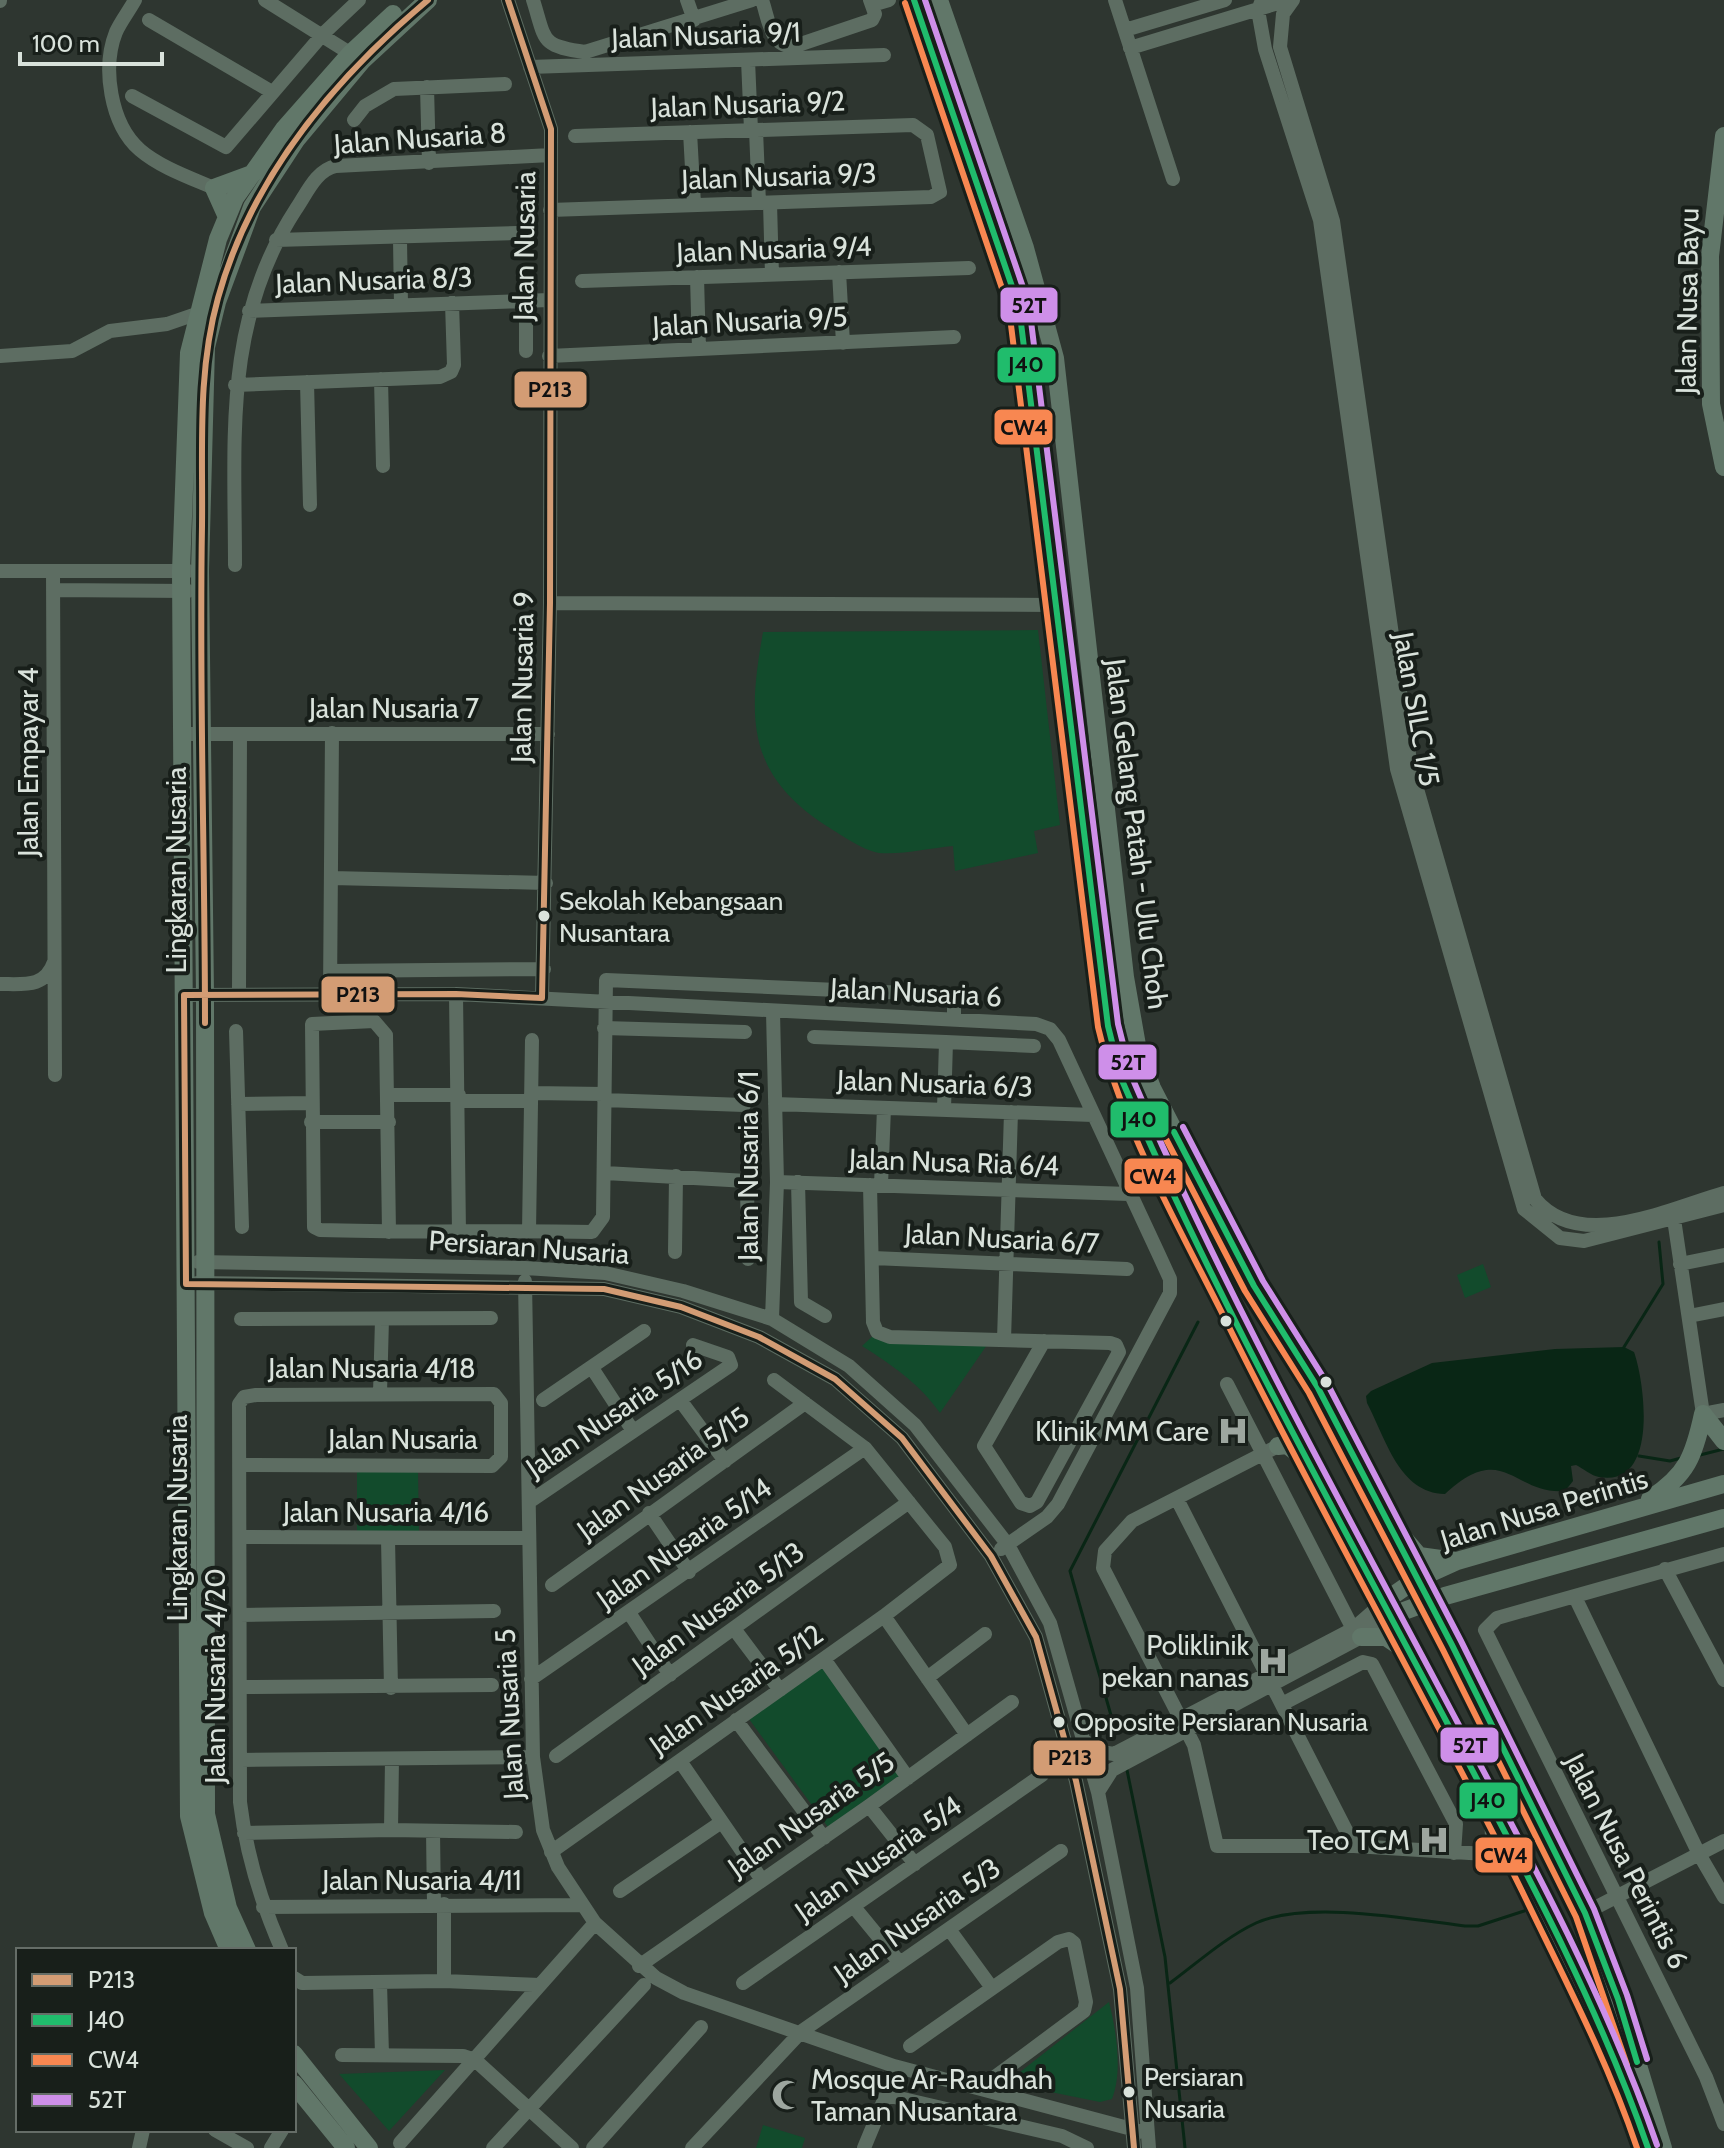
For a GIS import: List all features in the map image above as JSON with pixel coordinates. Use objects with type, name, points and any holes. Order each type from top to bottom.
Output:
[{"type":"main road","name":"Lingkaran Nusaria","points":[[195,1262],[184,995],[181,591],[189,353],[196,314],[235,198],[284,129],[408,0]]},
{"type":"main road","name":"Lingkaran Nusaria","points":[[228,1948],[213,1913],[189,1816],[195,1262],[205,995],[200,571],[206,347],[217,302],[252,207],[356,57],[428,0]]},
{"type":"main road","name":"Jalan Gelang Patah - Ulu Choh","points":[[939,0],[1025,248],[1055,358],[1125,977],[1138,1051],[1152,1088],[1254,1286],[1318,1388],[1426,1603],[1452,1645],[1585,1913],[1618,1999],[1663,2148]]},
{"type":"main road","name":"Jalan Gelang Patah - Ulu Choh","points":[[916,7],[1019,307],[1108,1026],[1121,1078],[1280,1407],[1416,1659],[1491,1806],[1597,2025],[1648,2148]]},
{"type":"main road","name":"Jalan Nusa Bayu","points":[[1724,136],[1710,256],[1711,404],[1724,467]]},
{"type":"main road","points":[[227,217],[214,188],[252,174]]},
{"type":"main road","name":"Lingkaran Nusaria","points":[[195,1283],[206,1814],[228,1908],[246,1948]]},
{"type":"main road","points":[[1270,1450],[1287,1432],[1280,1407]]},
{"type":"main road","points":[[1703,1414],[1723,1440]]},
{"type":"main road","points":[[1633,1510],[1668,1487],[1689,1464],[1703,1414]]},
{"type":"main road","points":[[1270,1450],[1294,1448],[1314,1471]]},
{"type":"main road","points":[[1364,1476],[1407,1544],[1419,1556],[1432,1561],[1457,1561]]},
{"type":"main road","name":"Jalan Nusa Perintis","points":[[1389,1608],[1415,1580],[1457,1561],[1724,1484]]},
{"type":"main road","name":"Jalan Nusa Perintis","points":[[1389,1608],[1426,1603],[1724,1518]]},
{"type":"main road","points":[[1452,1645],[1448,1610],[1458,1598],[1496,1583]]},
{"type":"main road","points":[[1357,1633],[1396,1641],[1416,1659]]},
{"type":"main road","points":[[296,2057],[369,2148]]},
{"type":"main road","points":[[296,2086],[346,2148]]},
{"type":"street","points":[[135,0],[117,32],[110,55],[109,73],[120,118],[139,149],[252,207]]},
{"type":"street","points":[[265,0],[356,57]]},
{"type":"street","points":[[132,96],[226,147],[323,34],[359,0]]},
{"type":"street","name":"Jalan Nusaria","points":[[508,0],[551,129],[549,356]]},
{"type":"street","points":[[533,0],[548,43],[557,48],[585,52],[752,0]]},
{"type":"street","points":[[687,0],[694,20]]},
{"type":"street","points":[[762,0],[777,42],[784,47],[872,20],[871,3],[889,0]]},
{"type":"street","points":[[900,0],[916,7]]},
{"type":"street","points":[[1115,0],[1173,179]]},
{"type":"street","points":[[1125,30],[1225,0]]},
{"type":"street","points":[[1130,48],[1260,5],[1291,0]]},
{"type":"street","name":"Jalan SILC 1/5","points":[[1291,0],[1283,14],[1280,47],[1333,221],[1411,768],[1535,1199],[1561,1220],[1601,1227],[1724,1193]]},
{"type":"street","name":"Jalan SILC 1/5","points":[[1260,5],[1265,49],[1320,220],[1397,769],[1524,1209],[1560,1238],[1584,1241],[1724,1205]]},
{"type":"street","points":[[1178,14],[1183,32]]},
{"type":"street","points":[[149,20],[272,92]]},
{"type":"street","points":[[516,27],[544,33]]},
{"type":"street","name":"Jalan Nusaria 9/1","points":[[530,67],[884,55]]},
{"type":"street","points":[[748,60],[772,275]]},
{"type":"street","points":[[354,120],[365,106],[390,90],[505,84]]},
{"type":"street","points":[[427,87],[429,163]]},
{"type":"street","name":"Jalan Nusaria 9/2","points":[[575,136],[913,125],[921,128]]},
{"type":"street","name":"Jalan Nusaria 9/3","points":[[550,210],[931,197],[940,192],[940,182],[921,128]]},
{"type":"street","points":[[690,132],[694,204]]},
{"type":"street","name":"Jalan Nusaria 8","points":[[235,565],[235,385],[249,311],[276,240],[325,168],[551,155]]},
{"type":"street","points":[[276,240],[400,239],[517,233]]},
{"type":"street","points":[[400,239],[401,305]]},
{"type":"street","name":"Jalan Nusaria 9/4","points":[[582,281],[969,268]]},
{"type":"street","points":[[839,272],[843,343]]},
{"type":"street","points":[[697,277],[699,349]]},
{"type":"street","name":"Jalan Nusaria 8/3","points":[[249,311],[549,300]]},
{"type":"street","points":[[526,301],[526,351]]},
{"type":"street","points":[[235,385],[440,377],[451,372],[454,365],[452,303]]},
{"type":"street","points":[[0,356],[72,351],[110,331],[158,325],[196,314]]},
{"type":"street","points":[[158,325],[181,334],[189,353]]},
{"type":"street","name":"Jalan Nusaria 9/5","points":[[549,356],[954,337]]},
{"type":"street","name":"Jalan Nusaria 9","points":[[542,998],[550,603],[549,356]]},
{"type":"street","points":[[381,379],[383,466]]},
{"type":"street","points":[[307,382],[310,505]]},
{"type":"street","points":[[0,571],[200,571]]},
{"type":"street","name":"Jalan Empayar 4","points":[[53,571],[55,1075]]},
{"type":"street","points":[[53,590],[201,591]]},
{"type":"street","points":[[550,603],[1055,605]]},
{"type":"street","points":[[330,994],[332,733]]},
{"type":"street","name":"Jalan Nusaria 7","points":[[183,734],[548,734]]},
{"type":"street","points":[[239,993],[240,735]]},
{"type":"street","points":[[332,878],[546,883]]},
{"type":"street","points":[[0,984],[37,983],[48,977],[55,954]]},
{"type":"street","points":[[331,971],[544,969]]},
{"type":"street","points":[[389,1232],[386,1035],[374,1021],[312,1024],[314,1227],[320,1230],[389,1232],[459,1233],[592,1232],[603,1217],[606,980],[954,995],[954,1020]]},
{"type":"street","points":[[456,994],[459,1233]]},
{"type":"street","name":"Jalan Nusaria 6","points":[[184,995],[456,994],[1036,1024],[1050,1029],[1059,1040],[1170,1279],[1170,1293],[1058,1504],[1047,1517],[1008,1545]]},
{"type":"street","name":"Jalan Nusaria 6/1","points":[[772,1319],[777,1182],[773,1012]]},
{"type":"street","points":[[604,1028],[745,1032]]},
{"type":"street","points":[[236,1031],[242,1227]]},
{"type":"street","points":[[814,1037],[1034,1046]]},
{"type":"street","points":[[529,1231],[532,1040]]},
{"type":"street","points":[[944,1109],[946,1042]]},
{"type":"street","points":[[388,1095],[604,1097],[744,1105]]},
{"type":"street","points":[[238,1104],[312,1103]]},
{"type":"street","name":"Jalan Nusaria 6/3","points":[[775,1104],[1093,1115]]},
{"type":"street","points":[[884,1108],[873,1258],[873,1322],[877,1332],[890,1337],[1044,1341],[1116,1345],[1119,1352],[1037,1502],[1030,1506],[1021,1503],[984,1446],[1044,1341]]},
{"type":"street","points":[[1004,1340],[1011,1112]]},
{"type":"street","points":[[311,1122],[389,1122]]},
{"type":"street","points":[[605,1173],[747,1181],[748,1259]]},
{"type":"street","points":[[675,1252],[676,1176]]},
{"type":"street","name":"Jalan Nusa Ria 6/4","points":[[777,1182],[1129,1194]]},
{"type":"street","points":[[798,1182],[801,1302],[825,1316]]},
{"type":"street","points":[[1674,1219],[1703,1414],[1724,1410]]},
{"type":"street","points":[[1680,1264],[1724,1255]]},
{"type":"street","name":"Jalan Nusaria 6/7","points":[[873,1258],[1127,1269]]},
{"type":"street","name":"Persiaran Nusaria","points":[[195,1262],[525,1268],[605,1273],[683,1291],[772,1319],[849,1366],[915,1425],[1008,1545],[1050,1623],[1098,1792],[1137,1988],[1141,2131],[1134,2148]]},
{"type":"street","points":[[525,1268],[525,1287]]},
{"type":"street","name":"Persiaran Nusaria","points":[[195,1283],[604,1289],[681,1307],[759,1337],[835,1379],[902,1438],[991,1556],[1036,1637],[1076,1781],[1120,1989],[1141,2131],[1149,2148]]},
{"type":"street","name":"Jalan Nusaria 5","points":[[525,1287],[533,1757],[543,1830],[551,1852],[581,1905],[639,1966],[684,1993],[802,2031],[894,2066],[1141,2131]]},
{"type":"street","points":[[1689,1316],[1724,1309]]},
{"type":"street","points":[[241,1319],[491,1318]]},
{"type":"street","name":"Jalan Nusaria","points":[[380,1393],[382,1319]]},
{"type":"street","points":[[543,1400],[644,1331]]},
{"type":"street","name":"Jalan Nusaria 5/16","points":[[529,1502],[731,1365],[728,1357],[693,1345]]},
{"type":"street","points":[[592,1368],[633,1431]]},
{"type":"street","points":[[774,1380],[865,1448],[909,1502]]},
{"type":"street","points":[[1227,1384],[1270,1450],[1357,1633]]},
{"type":"street","name":"Jalan Nusaria 4/18","points":[[244,1397],[380,1393],[494,1394],[499,1397]]},
{"type":"street","name":"Jalan Nusaria 4/20","points":[[244,1397],[239,1404],[244,1833],[263,1907],[281,1948]]},
{"type":"street","name":"Jalan Nusaria","points":[[242,1465],[492,1466],[501,1457],[499,1397]]},
{"type":"street","points":[[680,1400],[725,1461]]},
{"type":"street","name":"Jalan Nusaria 5/15","points":[[552,1585],[805,1403]]},
{"type":"street","name":"Jalan Nusaria 5/14","points":[[531,1679],[630,1614],[865,1448]]},
{"type":"street","points":[[1270,1450],[1132,1521],[1105,1551],[1103,1568],[1194,1745],[1217,1846],[1354,1846],[1486,1854],[1521,1867]]},
{"type":"street","points":[[1177,1499],[1354,1846]]},
{"type":"street","name":"Jalan Nusaria 5/12","points":[[551,1852],[884,1616],[950,1565],[945,1547],[909,1502]]},
{"type":"street","name":"Jalan Nusaria 5/13","points":[[556,1756],[909,1502]]},
{"type":"street","points":[[649,1513],[689,1572]]},
{"type":"street","name":"Jalan Nusaria 4/16","points":[[242,1537],[529,1538]]},
{"type":"street","points":[[388,1539],[387,1612],[391,1688]]},
{"type":"street","points":[[991,1556],[1008,1545]]},
{"type":"street","points":[[1724,1554],[1575,1597],[1699,1854],[1724,1897]]},
{"type":"street","points":[[1665,1569],[1718,1656],[1724,1680]]},
{"type":"street","name":"Jalan Nusa Perintis 6","points":[[1575,1597],[1488,1623],[1487,1639],[1706,2077],[1723,2119]]},
{"type":"street","points":[[1083,1739],[1095,1751],[1114,1754],[1183,1724],[1357,1633],[1389,1608]]},
{"type":"street","points":[[240,1615],[494,1611]]},
{"type":"street","points":[[630,1614],[670,1675]]},
{"type":"street","points":[[884,1616],[967,1735]]},
{"type":"street","points":[[735,1630],[780,1690]]},
{"type":"street","points":[[927,1678],[985,1634]]},
{"type":"street","points":[[824,1659],[908,1778]]},
{"type":"street","points":[[1282,1704],[1363,1662],[1372,1664],[1456,1824],[1454,1853]]},
{"type":"street","points":[[242,1687],[492,1685]]},
{"type":"street","name":"Jalan Nusaria 5/5","points":[[639,1966],[1012,1702]]},
{"type":"street","points":[[736,1720],[824,1838]]},
{"type":"street","points":[[1098,1792],[1112,1770],[1183,1724]]},
{"type":"street","points":[[241,1760],[533,1757]]},
{"type":"street","points":[[391,1830],[392,1759]]},
{"type":"street","points":[[680,1761],[762,1880]]},
{"type":"street","name":"Jalan Nusaria 5/4","points":[[743,1983],[1042,1775]]},
{"type":"street","points":[[869,1806],[915,1864]]},
{"type":"street","points":[[1486,1854],[1492,1838],[1491,1806]]},
{"type":"street","points":[[620,1891],[720,1823]]},
{"type":"street","points":[[244,1833],[391,1830],[516,1832]]},
{"type":"street","points":[[433,1831],[444,1981]]},
{"type":"street","points":[[1585,1913],[1724,1841]]},
{"type":"street","name":"Jalan Nusaria 5/3","points":[[692,2148],[802,2031],[1061,1851]]},
{"type":"street","name":"Jalan Nusaria 4/11","points":[[263,1907],[581,1905]]},
{"type":"street","points":[[854,1907],[900,1963]]},
{"type":"street","points":[[400,2143],[595,1923]]},
{"type":"street","points":[[949,1929],[992,1988]]},
{"type":"street","points":[[910,2046],[1058,1942],[1069,1939],[1074,1943],[1086,2002],[1084,2011],[980,2088]]},
{"type":"street","points":[[296,1979],[302,1983],[444,1981],[540,1985]]},
{"type":"street","points":[[380,1983],[382,2055]]},
{"type":"street","points":[[493,2148],[644,1985]]},
{"type":"street","points":[[593,2148],[701,2027]]},
{"type":"street","points":[[342,2055],[463,2056],[475,2060],[572,2148]]},
{"type":"street","points":[[864,2148],[886,2095],[894,2066]]},
{"type":"street","points":[[886,2095],[1062,2136],[1087,2148]]},
{"type":"street","points":[[219,2132],[247,2148]]},
{"type":"shaded area","points":[[1038,630],[1060,825],[1034,831],[1038,853],[955,871],[953,846],[897,853],[872,851],[825,825],[799,805],[780,785],[767,763],[755,717],[755,691],[763,632]]},
{"type":"shaded area","points":[[1483,1264],[1491,1287],[1465,1298],[1457,1275]]},
{"type":"shaded area","points":[[876,1333],[989,1342],[940,1413],[914,1384],[862,1346]]},
{"type":"shaded area","points":[[1624,1347],[1634,1352],[1642,1386],[1643,1430],[1639,1450],[1631,1466],[1618,1476],[1599,1477],[1576,1465],[1571,1466],[1573,1481],[1565,1491],[1547,1490],[1495,1470],[1481,1471],[1465,1478],[1445,1494],[1429,1491],[1416,1484],[1396,1462],[1367,1403],[1366,1396],[1371,1391],[1432,1363],[1555,1349]]},
{"type":"shaded area","points":[[418,1471],[419,1533],[357,1534],[357,1472]]},
{"type":"shaded area","points":[[824,1665],[902,1774],[828,1827],[749,1719]]},
{"type":"shaded area","points":[[1109,2002],[1118,2063],[1112,2099],[1100,2102],[1006,2083]]},
{"type":"shaded area","points":[[445,2070],[389,2131],[339,2074]]},
{"type":"shaded area","points":[[763,2125],[805,2138],[802,2148],[756,2148]]},
{"type":"waterway","points":[[1624,1347],[1663,1284],[1659,1242]]},
{"type":"waterway","points":[[1116,1733],[1070,1571],[1198,1322]]},
{"type":"waterway","points":[[1700,1455],[1724,1449]]},
{"type":"waterway","points":[[1639,1456],[1670,1461],[1681,1458]]},
{"type":"waterway","points":[[1127,1770],[1165,1957],[1185,2148]]},
{"type":"waterway","points":[[1170,1983],[1234,1935],[1277,1916],[1359,1913],[1478,1926],[1527,1910]]},
{"type":"transit line","name":"P213","points":[[205,1023],[202,440],[204,383],[211,326],[233,254],[274,172],[329,97],[428,0]]},
{"type":"transit line","name":"P213","points":[[508,0],[551,129],[550,603],[542,998],[456,994],[184,995],[186,1284],[604,1289],[681,1307],[759,1337],[835,1379],[902,1438],[991,1556],[1036,1637],[1076,1781],[1120,1989],[1134,2148]]},
{"type":"transit line","name":"J40","points":[[914,0],[1019,307],[1108,1026],[1121,1078],[1238,1326],[1558,1936],[1606,2041],[1648,2148]]},
{"type":"transit line","name":"52T","points":[[925,0],[1029,305],[1118,1024],[1131,1075],[1248,1323],[1567,1933],[1615,2038],[1657,2145]]},
{"type":"transit line","name":"CW4","points":[[905,3],[1009,309],[1098,1027],[1109,1066],[1137,1142],[1172,1216],[1553,1954],[1598,2050],[1637,2148]]},
{"type":"transit line","name":"52T","points":[[1183,1127],[1263,1281],[1327,1383],[1461,1641],[1594,1909],[1627,1995],[1647,2059]]},
{"type":"transit line","name":"J40","points":[[1174,1132],[1254,1286],[1318,1388],[1452,1645],[1585,1913],[1618,1999],[1637,2062]]},
{"type":"transit line","name":"CW4","points":[[1165,1137],[1245,1291],[1309,1393],[1443,1650],[1576,1917],[1627,2065]]},
{"type":"place","name":"Sekolah Kebangsaan Nusantara","points":[[544,916]]},
{"type":"place","name":"Klinik MM Care","points":[[1233,1431]]},
{"type":"place","name":"Poliklinik pekan nanas","points":[[1273,1661]]},
{"type":"place","name":"Opposite Persiaran Nusaria","points":[[1059,1722]]},
{"type":"place","name":"Teo TCM","points":[[1434,1840]]},
{"type":"place","name":"Persiaran Nusaria","points":[[1129,2092]]},
{"type":"place","name":"Mosque Ar-Raudhah Taman Nusantara","points":[[787,2095]]}]
